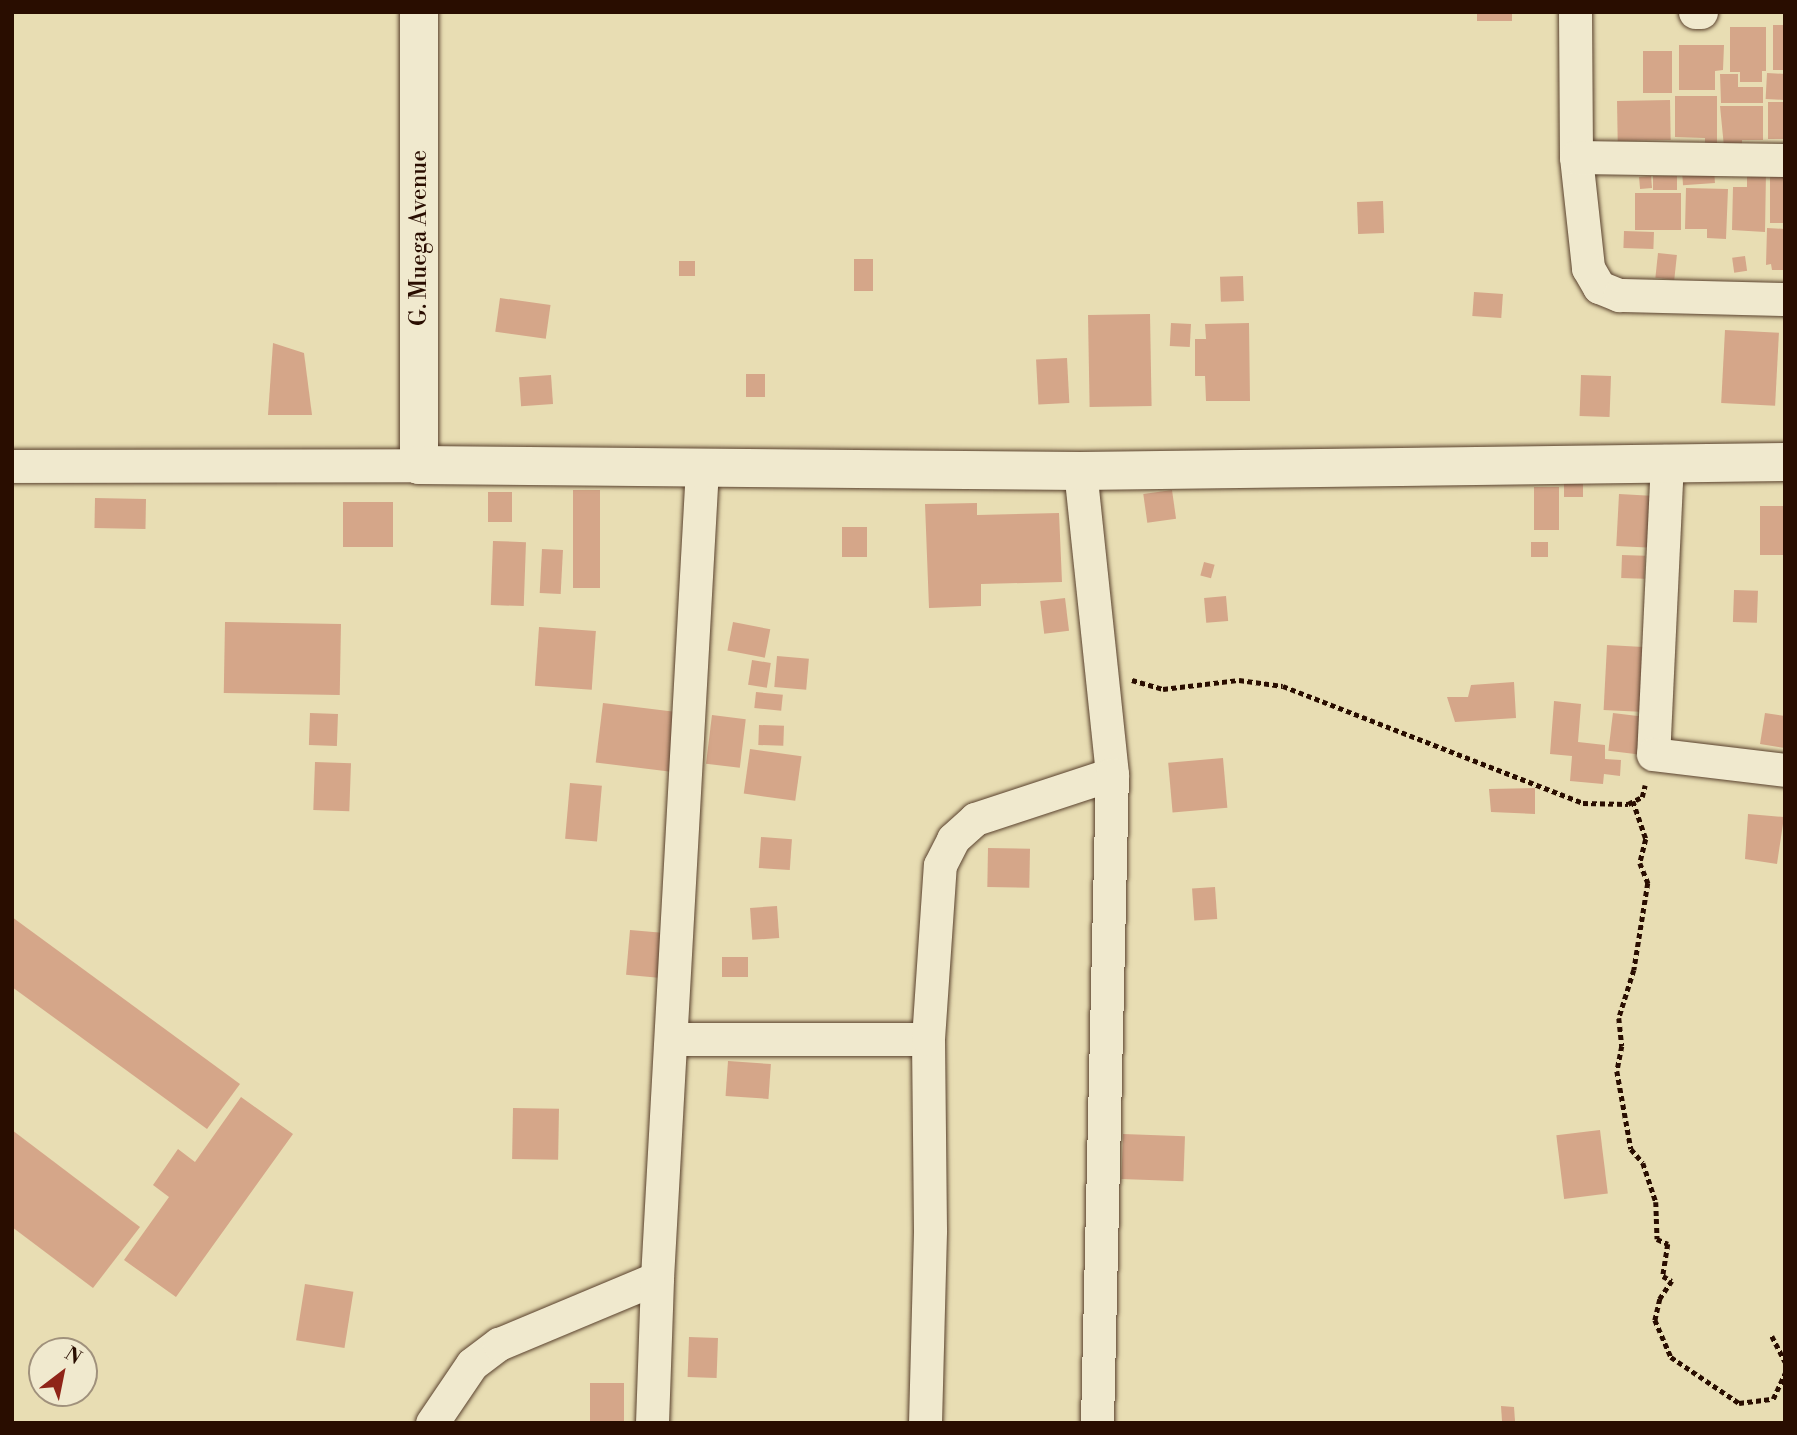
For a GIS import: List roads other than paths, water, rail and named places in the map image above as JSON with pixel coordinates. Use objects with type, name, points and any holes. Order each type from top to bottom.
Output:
[{"type":"street","name":"G. Muega Avenue","points":[[419,12],[419,465]]},
{"type":"street","points":[[1575,12],[1576,157],[1588,268],[1599,287],[1619,295],[1785,299]]},
{"type":"street","points":[[1695,12],[1701,12]]},
{"type":"street","points":[[1576,157],[1785,160]]},
{"type":"street","points":[[12,466],[419,465],[1080,471],[1667,461],[1785,462]]},
{"type":"street","points":[[1667,461],[1653,754],[1785,770]]},
{"type":"street","points":[[652,1423],[657,1278],[673,1039],[702,467]]},
{"type":"street","points":[[1080,471],[1112,774],[1097,1423]]},
{"type":"street","points":[[925,1423],[930,1230],[928,1039],[937,878],[949,845],[968,825],[989,813],[1112,774]]},
{"type":"street","points":[[673,1039],[928,1039]]},
{"type":"street","points":[[432,1423],[472,1364],[499,1344],[657,1278]]}]
